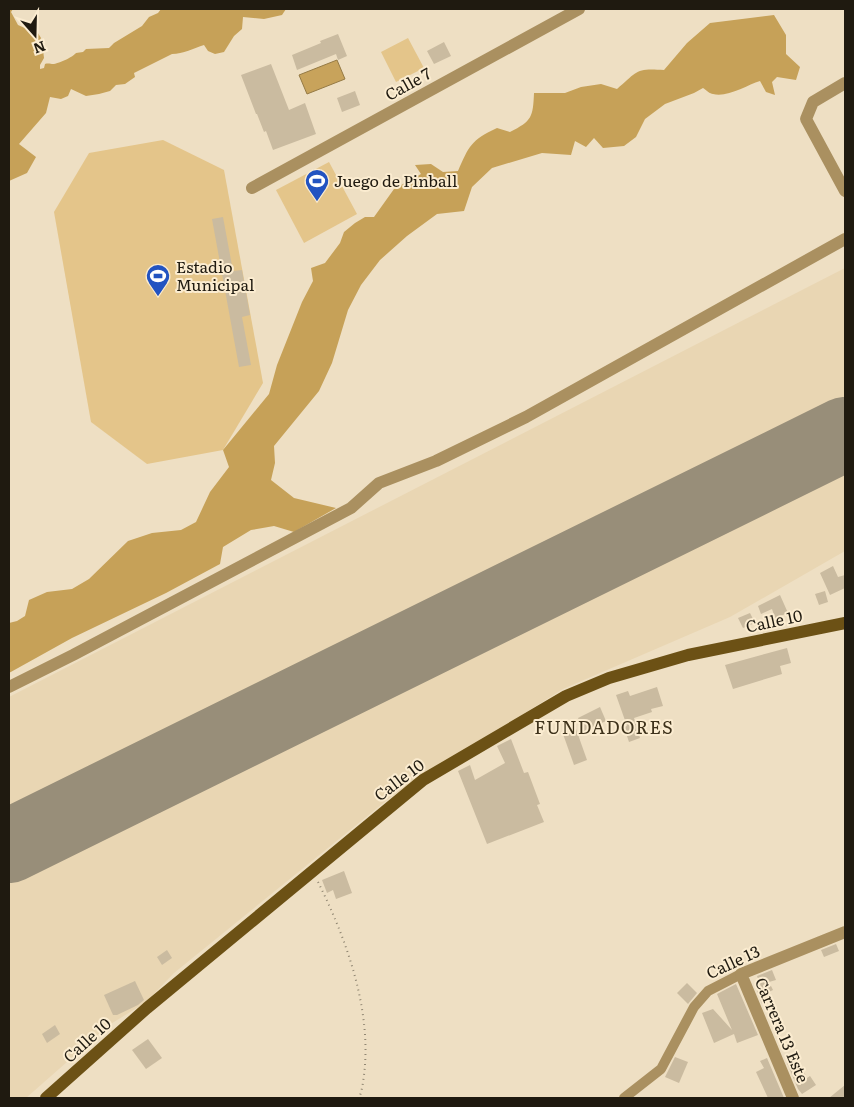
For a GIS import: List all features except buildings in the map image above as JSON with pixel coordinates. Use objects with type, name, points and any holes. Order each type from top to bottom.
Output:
[{"type":"main road","name":"Calle 10","points":[[46,1098],[146,1008],[423,780],[566,696],[609,678],[688,655],[845,623]]},
{"type":"street","name":"Calle 7","points":[[252,188],[579,9]]},
{"type":"street","points":[[845,84],[813,102],[806,120],[845,192]]},
{"type":"street","points":[[9,687],[351,508],[379,483],[436,461],[526,417],[845,239]]},
{"type":"street","name":"Calle 13","points":[[624,1098],[661,1069],[694,1007],[708,991],[742,974],[845,932]]},
{"type":"street","name":"Carrera 13 Este","points":[[742,974],[793,1098]]},
{"type":"path","points":[[312,871],[341,936],[361,998],[366,1044],[360,1098]]},
{"type":"shaded area","points":[[9,9],[13,9],[11,12],[18,25],[27,29],[27,24],[33,25],[41,38],[37,46],[37,50],[43,50],[44,58],[40,69],[44,68],[45,64],[58,63],[86,49],[109,48],[142,26],[149,17],[158,13],[161,9],[286,9],[282,15],[264,19],[243,17],[242,29],[234,36],[224,52],[215,54],[208,51],[204,45],[172,54],[134,73],[135,77],[125,84],[116,85],[110,91],[86,96],[71,89],[68,96],[61,99],[50,97],[46,113],[19,144],[36,157],[27,173],[9,181]]},
{"type":"shaded area","points":[[774,15],[786,35],[786,54],[800,67],[796,80],[777,77],[772,82],[775,95],[766,92],[760,81],[719,95],[709,93],[703,88],[665,104],[645,119],[636,137],[624,146],[603,148],[594,138],[586,147],[575,141],[571,155],[542,153],[492,168],[472,187],[464,211],[437,214],[407,236],[380,260],[361,285],[348,310],[332,363],[319,391],[274,446],[275,463],[271,480],[294,498],[336,508],[294,532],[274,526],[251,530],[223,547],[220,564],[166,593],[72,638],[9,673],[9,623],[25,616],[29,600],[47,592],[72,589],[89,579],[128,541],[152,533],[181,530],[196,522],[210,492],[229,467],[223,450],[269,394],[277,365],[302,302],[313,281],[311,268],[325,263],[340,243],[344,232],[355,223],[365,217],[374,217],[394,189],[421,174],[415,165],[431,164],[443,172],[458,171],[468,150],[481,136],[497,128],[510,132],[527,121],[532,113],[534,93],[565,93],[581,87],[601,84],[617,89],[642,70],[664,70],[687,43],[710,23]]},
{"type":"shaded area","points":[[408,38],[424,68],[396,82],[381,52]]},
{"type":"shaded area","points":[[337,60],[345,79],[307,94],[299,75]]},
{"type":"shaded area","name":"Estadio Municipal","points":[[163,140],[224,170],[263,383],[223,450],[147,464],[91,422],[54,212],[89,153]]},
{"type":"shaded area","name":"Juego de Pinball","points":[[329,162],[357,214],[304,243],[276,190]]},
{"type":"shaded area","points":[[845,268],[845,551],[730,617],[563,689],[392,796],[174,973],[145,1003],[109,1025],[26,1098],[9,1098],[9,697]]},
{"type":"runway","points":[[9,846],[845,434]]},
{"type":"place","name":"Juego de Pinball","points":[[317,202]]},
{"type":"place","name":"Estadio Municipal","points":[[158,297]]},
{"type":"district","name":"FUNDADORES","points":[[604,728]]}]
